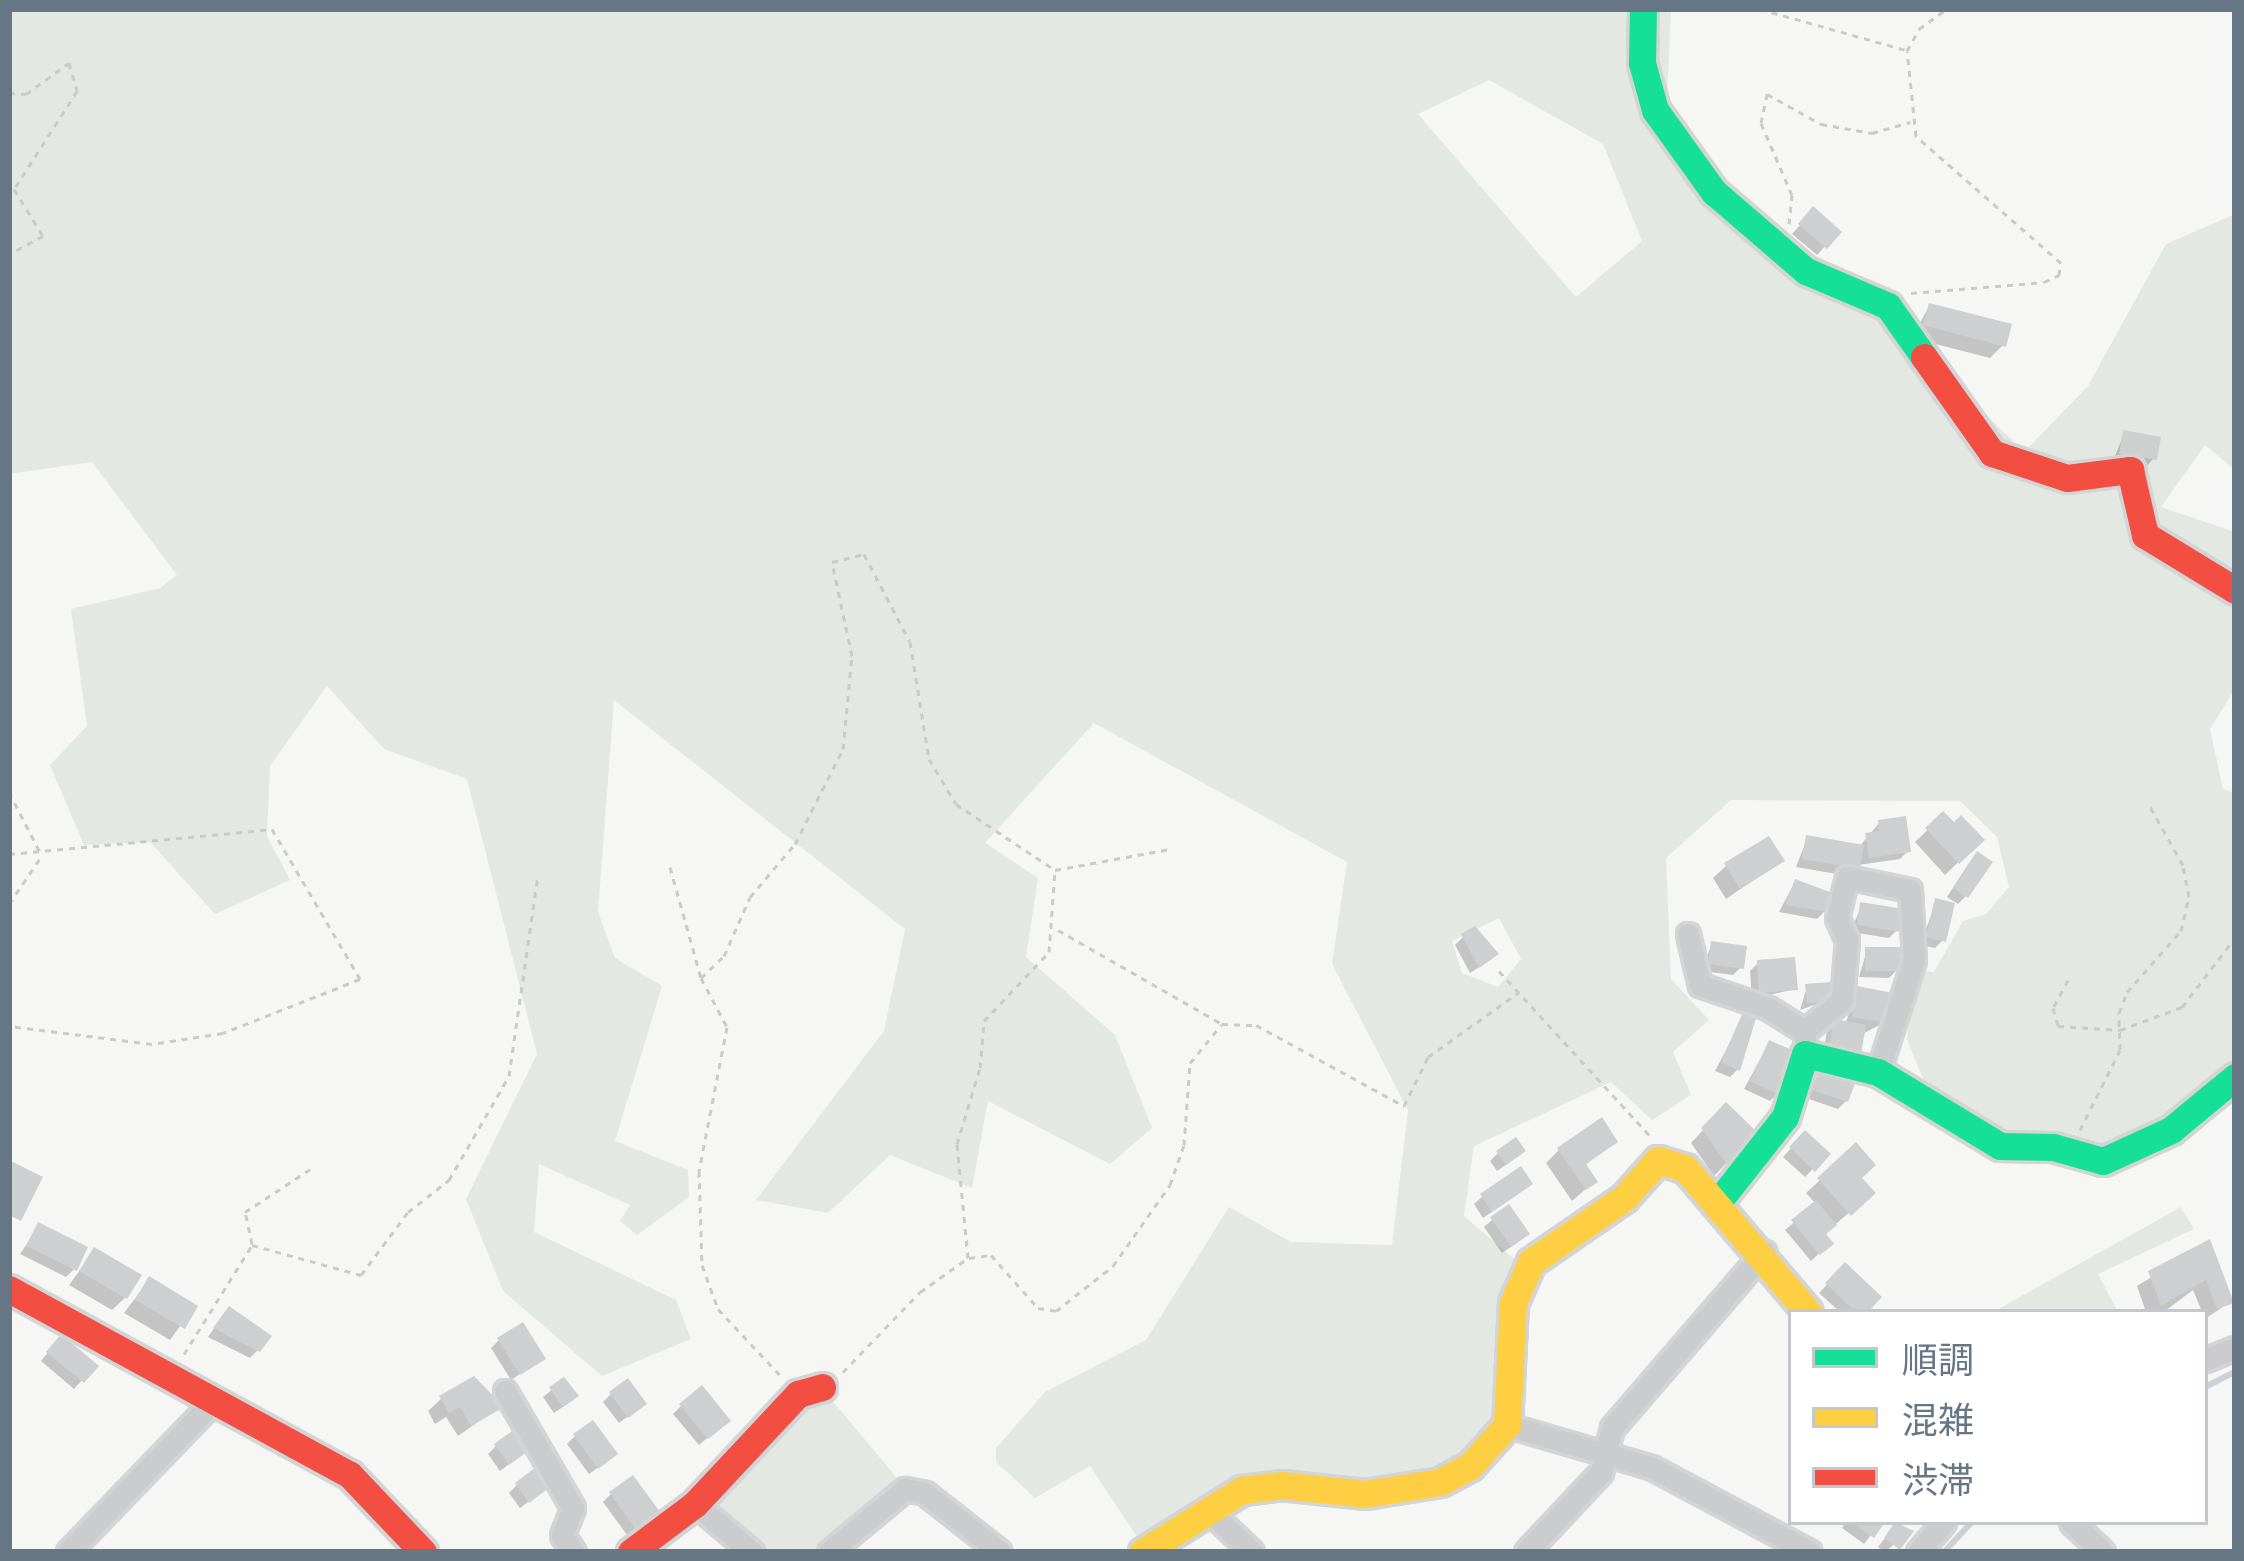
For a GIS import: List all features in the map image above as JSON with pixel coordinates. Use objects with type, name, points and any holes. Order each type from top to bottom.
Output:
[{"type":"street","points":[[1642,9],[1642,63],[1664,128],[1714,192],[1806,271],[1888,306],[1992,453],[2067,478],[2130,470],[2145,535],[2235,590]]},
{"type":"street","points":[[1718,1202],[1786,1117],[1805,1042],[1842,1000],[1847,940],[1837,918],[1847,877],[1910,890],[1914,960],[1877,1072]]},
{"type":"street","points":[[1688,934],[1700,986],[1768,1008],[1805,1042],[1877,1072],[2000,1146],[2065,1150],[2103,1161],[2140,1149],[2235,1077]]},
{"type":"street","points":[[1143,1552],[1242,1490],[1281,1485],[1365,1494],[1440,1482],[1470,1466],[1507,1425],[1514,1303],[1532,1262],[1624,1198],[1658,1160],[1673,1160],[1718,1202],[1764,1252],[1806,1309]]},
{"type":"street","points":[[1526,1552],[1601,1472],[1612,1428],[1764,1252]]},
{"type":"street","points":[[9,1289],[350,1475],[423,1552]]},
{"type":"street","points":[[631,1552],[695,1504],[810,1390]]},
{"type":"street","points":[[505,1391],[573,1508],[562,1534],[574,1552]]},
{"type":"street","points":[[68,1552],[216,1399]]},
{"type":"street","points":[[1507,1425],[1608,1452],[1810,1552]]},
{"type":"street","points":[[830,1552],[905,1489],[925,1493],[1000,1552]]},
{"type":"street","points":[[695,1504],[752,1552]]},
{"type":"street","points":[[1210,1511],[1252,1552]]},
{"type":"street","points":[[1918,1552],[1941,1525]]},
{"type":"street","points":[[2075,1525],[2103,1552]]},
{"type":"path","points":[[1760,9],[1907,51]]},
{"type":"path","points":[[1888,306],[1912,292],[2044,282],[2059,274],[2061,263],[1916,136],[1907,51],[1919,28],[1947,9]]},
{"type":"path","points":[[9,93],[26,94],[69,63],[76,91],[14,189],[44,236],[9,254]]},
{"type":"path","points":[[1763,234],[1788,230],[1792,195],[1761,123],[1767,94],[1821,124],[1872,134],[1911,122]]},
{"type":"path","points":[[701,978],[724,956],[750,897],[795,844],[843,749],[852,656],[832,562],[864,554],[910,641],[929,760],[956,804],[1055,870],[1170,849]]},
{"type":"path","points":[[9,792],[42,856]]},
{"type":"path","points":[[2065,1150],[2120,1050],[2127,992],[2181,931],[2188,897],[2183,865],[2148,803]]},
{"type":"path","points":[[9,854],[42,856],[272,829],[360,979],[223,1033],[152,1044],[9,1026]]},
{"type":"path","points":[[9,904],[42,856]]},
{"type":"path","points":[[670,867],[701,978],[727,1027],[699,1171],[702,1265],[718,1309],[810,1390],[920,1292],[968,1258],[991,1255],[1038,1308],[1056,1311],[1113,1266],[1170,1185],[1184,1145],[1190,1063],[1222,1024]]},
{"type":"path","points":[[968,1258],[957,1144],[980,1068],[984,1021],[1049,952],[1056,929],[1055,870]]},
{"type":"path","points":[[252,1245],[361,1275],[408,1213],[449,1180],[509,1076],[538,874]]},
{"type":"path","points":[[1056,929],[1222,1024],[1256,1025],[1404,1106],[1428,1058],[1519,992]]},
{"type":"path","points":[[2068,980],[2053,1008],[2058,1026],[2120,1030],[2182,1007],[2235,938]]},
{"type":"path","points":[[1499,971],[1615,1093],[1652,1138],[1658,1160]]},
{"type":"path","points":[[171,1376],[252,1245],[245,1212],[312,1168]]},
{"type":"shaded area","points":[[9,9],[1671,9],[1667,98],[1787,275],[1895,326],[2024,452],[2088,386],[2166,244],[2235,214],[2235,470],[2205,445],[2161,507],[2235,532],[2235,689],[2210,729],[2223,789],[2235,793],[2235,1063],[2136,1139],[2088,1152],[2012,1136],[1925,1084],[1907,1039],[1913,970],[1934,972],[1963,921],[1986,914],[2009,887],[1997,837],[1960,801],[1731,800],[1666,858],[1671,979],[1709,1020],[1673,1052],[1691,1095],[1652,1120],[1611,1082],[1474,1146],[1464,1216],[1520,1264],[1502,1406],[1466,1459],[1412,1480],[1257,1476],[1140,1541],[1090,1466],[1035,1498],[996,1462],[996,1448],[1045,1392],[1146,1340],[1229,1207],[1291,1242],[1392,1245],[1408,1110],[1332,964],[1347,862],[1094,723],[985,843],[1038,878],[1026,957],[1115,1035],[1152,1128],[1110,1164],[988,1101],[972,1188],[890,1155],[828,1213],[756,1200],[884,1031],[905,929],[614,700],[598,912],[615,958],[662,986],[615,1141],[688,1170],[689,1197],[637,1235],[620,1221],[630,1205],[539,1164],[534,1232],[676,1300],[691,1339],[602,1376],[503,1291],[466,1199],[537,1054],[467,779],[384,749],[327,686],[270,766],[267,836],[290,880],[215,914],[150,842],[84,845],[50,765],[87,726],[71,609],[160,588],[177,575],[92,462],[9,474]],"holes":[[[1489,80],[1603,144],[1642,241],[1576,297],[1418,114]],[[1499,918],[1521,959],[1498,987],[1462,973],[1452,941]]]},
{"type":"shaded area","points":[[2181,1207],[2194,1229],[2098,1274],[2116,1309],[1998,1309]]},
{"type":"shaded area","points":[[826,1393],[897,1478],[818,1552],[765,1552],[703,1502],[794,1403]]},
{"type":"building","points":[[1813,206],[1842,232],[1827,249],[1798,224]]},
{"type":"building","points":[[1929,303],[2012,324],[2006,347],[1923,325]]},
{"type":"building","points":[[2123,430],[2161,437],[2157,460],[2119,454]]},
{"type":"building","points":[[1943,811],[1954,822],[1961,815],[1985,840],[1959,864],[1925,828]]},
{"type":"building","points":[[1906,816],[1911,852],[1869,858],[1865,833],[1879,831],[1878,820]]},
{"type":"building","points":[[1806,835],[1864,845],[1860,869],[1802,859]]},
{"type":"building","points":[[1769,836],[1785,861],[1740,889],[1724,863]]},
{"type":"building","points":[[1977,851],[1993,862],[1968,898],[1953,888]]},
{"type":"building","points":[[1795,879],[1835,894],[1828,912],[1785,905]]},
{"type":"building","points":[[1935,898],[1955,903],[1946,942],[1926,937]]},
{"type":"building","points":[[1860,902],[1904,909],[1900,932],[1857,925]]},
{"type":"building","points":[[1475,926],[1499,954],[1479,968],[1461,934]]},
{"type":"building","points":[[1711,941],[1747,946],[1744,969],[1708,964]]},
{"type":"building","points":[[1865,947],[1900,947],[1900,971],[1865,971]]},
{"type":"building","points":[[1795,957],[1798,990],[1759,993],[1757,960]]},
{"type":"building","points":[[1831,982],[1832,1001],[1807,1003],[1805,984]]},
{"type":"building","points":[[1857,986],[1893,993],[1887,1023],[1852,1017]]},
{"type":"building","points":[[1743,1012],[1756,1018],[1740,1071],[1721,1062]]},
{"type":"building","points":[[1834,1019],[1866,1025],[1861,1054],[1829,1048]]},
{"type":"building","points":[[1769,1040],[1799,1053],[1780,1095],[1750,1081]]},
{"type":"building","points":[[1821,1065],[1857,1078],[1848,1102],[1812,1090]]},
{"type":"building","points":[[1726,1102],[1759,1134],[1728,1166],[1701,1128]]},
{"type":"building","points":[[1602,1117],[1618,1142],[1586,1164],[1598,1182],[1586,1190],[1557,1148]]},
{"type":"building","points":[[1805,1130],[1831,1154],[1815,1172],[1789,1147]]},
{"type":"building","points":[[1516,1137],[1526,1151],[1506,1165],[1496,1151]]},
{"type":"building","points":[[1856,1142],[1876,1165],[1862,1178],[1876,1193],[1851,1216],[1817,1178]]},
{"type":"building","points":[[9,1160],[43,1177],[21,1221],[9,1215]]},
{"type":"building","points":[[1521,1166],[1533,1184],[1492,1212],[1480,1194]]},
{"type":"building","points":[[1816,1200],[1837,1225],[1826,1234],[1834,1244],[1820,1255],[1791,1220]]},
{"type":"building","points":[[1509,1204],[1530,1234],[1511,1247],[1490,1217]]},
{"type":"building","points":[[38,1222],[88,1247],[77,1271],[26,1246]]},
{"type":"building","points":[[2210,1239],[2234,1303],[2217,1309],[2206,1280],[2161,1306],[2148,1271]]},
{"type":"building","points":[[94,1247],[142,1275],[127,1299],[79,1271]]},
{"type":"building","points":[[1845,1262],[1882,1297],[1871,1309],[1853,1309],[1825,1283]]},
{"type":"building","points":[[149,1276],[198,1306],[185,1329],[135,1300]]},
{"type":"building","points":[[229,1306],[272,1336],[260,1352],[213,1328]]},
{"type":"building","points":[[523,1322],[546,1359],[520,1375],[497,1338]]},
{"type":"building","points":[[61,1334],[99,1366],[84,1383],[46,1352]]},
{"type":"building","points":[[474,1376],[504,1407],[471,1426],[460,1407],[449,1413],[439,1396]]},
{"type":"building","points":[[564,1377],[579,1396],[563,1407],[549,1387]]},
{"type":"building","points":[[628,1378],[647,1404],[628,1418],[609,1392]]},
{"type":"building","points":[[702,1385],[731,1421],[708,1439],[679,1404]]},
{"type":"building","points":[[593,1420],[618,1454],[598,1469],[573,1434]]},
{"type":"building","points":[[512,1431],[527,1452],[509,1465],[494,1444]]},
{"type":"building","points":[[536,1467],[550,1487],[529,1503],[515,1483]]},
{"type":"building","points":[[633,1475],[663,1516],[639,1534],[609,1492]]},
{"type":"building","points":[[1856,1525],[1883,1525],[1874,1538]]},
{"type":"building","points":[[1893,1525],[1914,1531],[1900,1550],[1884,1538]]},
{"type":"waterway","points":[[2208,1386],[2235,1372]]},
{"type":"waterway","points":[[1944,1552],[1969,1525]]},
{"type":"traffic: fast","points":[[1643,9],[1642,63],[1655,110],[1714,192],[1806,271],[1888,306],[1924,357]]},
{"type":"traffic: fast","points":[[1718,1202],[1785,1117],[1805,1054],[1878,1072],[2000,1146],[2053,1147],[2103,1161],[2171,1130],[2235,1077]]},
{"type":"traffic: slow","points":[[1143,1552],[1242,1490],[1281,1485],[1365,1494],[1440,1482],[1470,1466],[1507,1425],[1513,1303],[1531,1262],[1624,1198],[1658,1160],[1685,1168],[1805,1309]]},
{"type":"traffic: jam","points":[[1924,357],[1992,453],[2067,478],[2130,470],[2145,535],[2235,590]]},
{"type":"traffic: jam","points":[[9,1289],[350,1475],[423,1552]]},
{"type":"traffic: jam","points":[[631,1552],[695,1504],[798,1394],[822,1387]]}]
